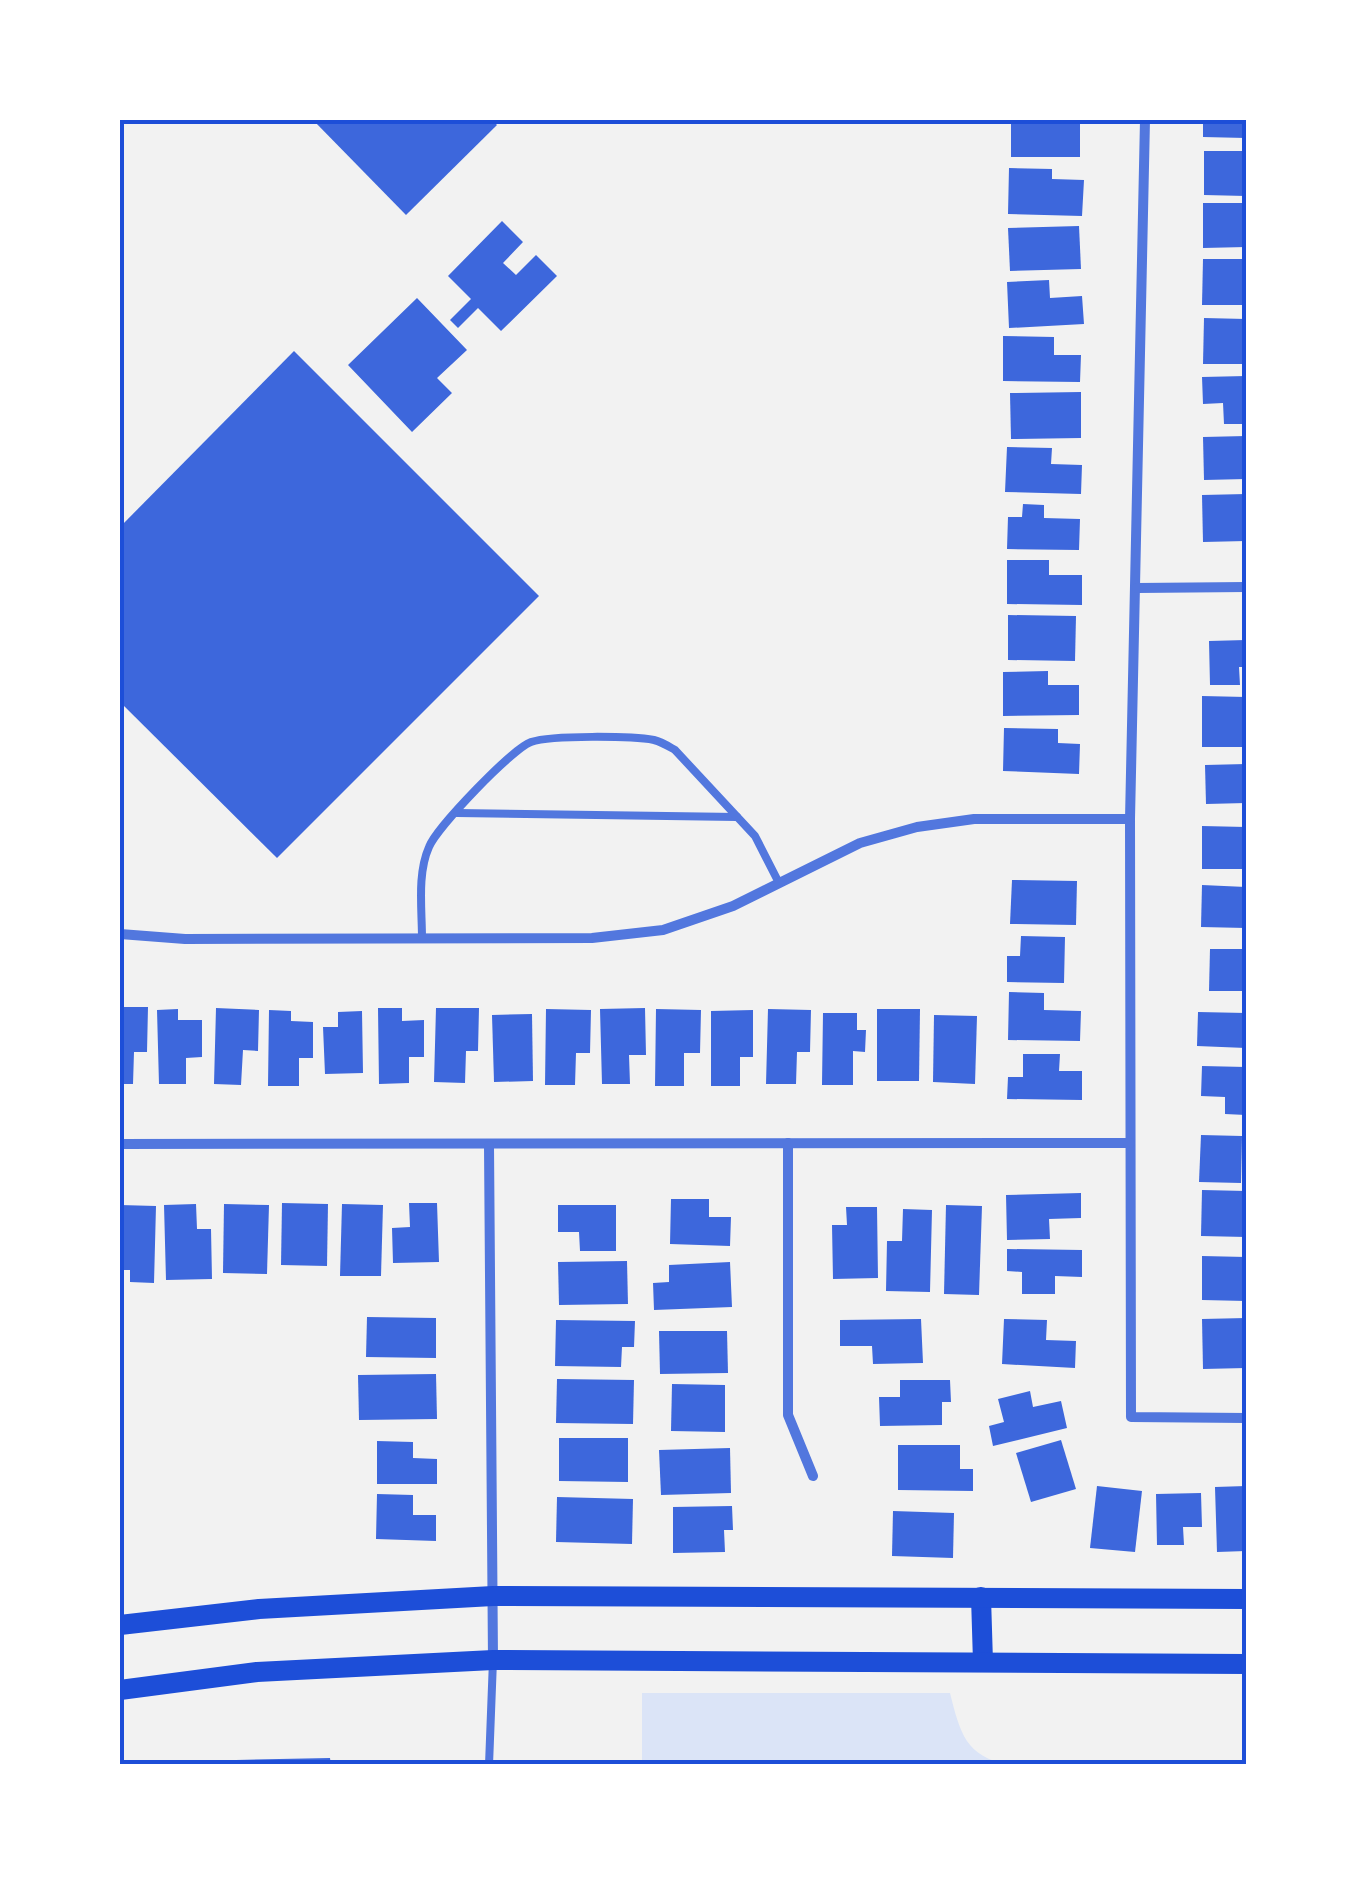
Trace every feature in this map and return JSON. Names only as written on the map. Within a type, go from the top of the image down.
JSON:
[{"type":"main road","points":[[120,1626],[259,1609],[493,1596],[1246,1599]]},
{"type":"main road","points":[[981,1597],[983,1662]]},
{"type":"main road","points":[[120,1690],[257,1672],[493,1660],[1246,1664]]},
{"type":"street","points":[[1145,120],[1130,819],[1131,1417],[1246,1418]]},
{"type":"street","points":[[1137,588],[1246,586]]},
{"type":"street","points":[[120,934],[186,939],[592,938],[663,930],[733,906],[860,843],[917,827],[974,819],[1130,819]]},
{"type":"street","points":[[788,1143],[788,1415],[813,1476]]},
{"type":"street","points":[[120,1144],[1130,1143]]},
{"type":"street","points":[[489,1146],[493,1660]]},
{"type":"lane","points":[[422,938],[423,867],[430,844],[527,744],[544,739],[642,739],[659,741],[675,750],[755,836],[779,883]]},
{"type":"lane","points":[[456,813],[737,817]]},
{"type":"lane","points":[[489,1765],[493,1660]]},
{"type":"shaded area","points":[[642,1693],[950,1693],[967,1741],[983,1756],[1010,1765],[642,1765]]},
{"type":"building","points":[[313,120],[492,120],[497,125],[406,215]]},
{"type":"building","points":[[1011,120],[1080,120],[1080,157],[1011,157]]},
{"type":"building","points":[[1203,120],[1246,120],[1246,138],[1203,137]]},
{"type":"building","points":[[1204,151],[1246,151],[1246,196],[1204,195]]},
{"type":"building","points":[[1009,168],[1052,169],[1052,179],[1084,180],[1082,216],[1008,214]]},
{"type":"building","points":[[1203,203],[1246,203],[1246,247],[1203,248]]},
{"type":"building","points":[[502,221],[523,242],[503,263],[516,275],[536,255],[557,276],[501,331],[478,308],[458,328],[450,320],[471,299],[448,276]]},
{"type":"building","points":[[1079,226],[1081,269],[1010,271],[1008,228]]},
{"type":"building","points":[[1203,259],[1246,259],[1246,305],[1202,305]]},
{"type":"building","points":[[1049,280],[1050,298],[1082,296],[1084,324],[1009,328],[1007,282]]},
{"type":"building","points":[[417,298],[467,350],[437,378],[452,393],[412,432],[348,365]]},
{"type":"building","points":[[1204,318],[1246,319],[1246,364],[1203,364]]},
{"type":"building","points":[[1003,336],[1054,337],[1054,355],[1081,355],[1080,382],[1003,381]]},
{"type":"building","points":[[294,351],[539,596],[277,858],[120,702],[120,527]]},
{"type":"building","points":[[1246,376],[1246,424],[1224,424],[1223,403],[1203,404],[1202,377]]},
{"type":"building","points":[[1081,392],[1081,438],[1011,439],[1010,393]]},
{"type":"building","points":[[1246,436],[1246,479],[1204,480],[1203,437]]},
{"type":"building","points":[[1007,447],[1052,448],[1051,464],[1082,465],[1081,494],[1005,492]]},
{"type":"building","points":[[1246,494],[1246,541],[1203,542],[1202,495]]},
{"type":"building","points":[[1023,504],[1044,505],[1044,518],[1080,519],[1079,550],[1007,549],[1008,517],[1022,517]]},
{"type":"building","points":[[1007,560],[1049,560],[1049,575],[1082,575],[1082,605],[1007,604]]},
{"type":"building","points":[[1008,615],[1076,616],[1075,661],[1008,660]]},
{"type":"building","points":[[1246,640],[1246,667],[1239,667],[1240,685],[1210,685],[1209,641]]},
{"type":"building","points":[[1048,671],[1048,685],[1079,685],[1079,715],[1003,716],[1003,672]]},
{"type":"building","points":[[1202,696],[1246,697],[1246,747],[1202,747]]},
{"type":"building","points":[[1004,728],[1058,729],[1058,743],[1080,744],[1079,774],[1003,771]]},
{"type":"building","points":[[1246,764],[1246,803],[1206,804],[1205,765]]},
{"type":"building","points":[[1202,826],[1246,827],[1246,869],[1202,869]]},
{"type":"building","points":[[1012,880],[1077,881],[1076,925],[1010,924]]},
{"type":"building","points":[[1202,885],[1246,887],[1246,928],[1201,927]]},
{"type":"building","points":[[1021,936],[1065,937],[1064,983],[1007,982],[1007,956],[1020,956]]},
{"type":"building","points":[[1210,949],[1246,949],[1246,991],[1209,991]]},
{"type":"building","points":[[1009,992],[1044,993],[1044,1010],[1081,1011],[1080,1041],[1008,1040]]},
{"type":"building","points":[[120,1007],[148,1007],[147,1052],[134,1052],[133,1084],[120,1084]]},
{"type":"building","points":[[216,1008],[259,1010],[258,1051],[243,1050],[241,1085],[214,1084]]},
{"type":"building","points":[[378,1008],[402,1008],[402,1021],[424,1020],[424,1057],[409,1057],[409,1083],[379,1084]]},
{"type":"building","points":[[436,1008],[479,1008],[478,1051],[466,1051],[465,1083],[434,1082]]},
{"type":"building","points":[[645,1008],[646,1055],[629,1055],[630,1084],[602,1084],[600,1009]]},
{"type":"building","points":[[178,1009],[178,1020],[202,1020],[202,1057],[186,1058],[186,1084],[159,1084],[157,1010]]},
{"type":"building","points":[[546,1009],[591,1010],[590,1053],[576,1053],[575,1085],[545,1085]]},
{"type":"building","points":[[656,1009],[701,1010],[700,1053],[684,1053],[684,1086],[655,1086]]},
{"type":"building","points":[[768,1009],[811,1010],[810,1052],[797,1052],[796,1084],[766,1084]]},
{"type":"building","points":[[877,1009],[920,1009],[919,1081],[877,1081]]},
{"type":"building","points":[[269,1010],[291,1011],[291,1021],[313,1022],[313,1058],[299,1058],[299,1086],[268,1086]]},
{"type":"building","points":[[753,1010],[753,1057],[740,1057],[740,1086],[711,1086],[711,1011]]},
{"type":"building","points":[[362,1011],[363,1073],[325,1074],[323,1027],[338,1027],[338,1012]]},
{"type":"building","points":[[1198,1012],[1246,1013],[1246,1048],[1197,1046]]},
{"type":"building","points":[[823,1013],[857,1013],[857,1030],[866,1030],[865,1052],[853,1051],[853,1085],[822,1085]]},
{"type":"building","points":[[532,1014],[533,1081],[494,1082],[492,1015]]},
{"type":"building","points":[[934,1015],[977,1016],[975,1084],[933,1082]]},
{"type":"building","points":[[1023,1054],[1060,1054],[1059,1071],[1082,1071],[1082,1100],[1007,1099],[1008,1077],[1023,1077]]},
{"type":"building","points":[[1202,1066],[1246,1067],[1246,1115],[1225,1114],[1225,1097],[1201,1096]]},
{"type":"building","points":[[1201,1135],[1242,1136],[1241,1183],[1199,1182]]},
{"type":"building","points":[[1202,1190],[1246,1191],[1246,1237],[1201,1236]]},
{"type":"building","points":[[1081,1193],[1081,1218],[1049,1219],[1050,1239],[1007,1240],[1006,1195]]},
{"type":"building","points":[[671,1199],[709,1199],[709,1217],[731,1217],[730,1246],[670,1244]]},
{"type":"building","points":[[282,1203],[328,1204],[327,1266],[281,1265]]},
{"type":"building","points":[[409,1203],[437,1203],[439,1262],[393,1263],[392,1228],[410,1227]]},
{"type":"building","points":[[196,1204],[197,1229],[211,1229],[212,1279],[166,1280],[164,1205]]},
{"type":"building","points":[[224,1204],[269,1205],[267,1274],[223,1273]]},
{"type":"building","points":[[342,1204],[383,1205],[381,1276],[340,1276]]},
{"type":"building","points":[[120,1205],[156,1206],[154,1283],[130,1282],[130,1270],[120,1270]]},
{"type":"building","points":[[558,1205],[616,1205],[616,1251],[580,1251],[579,1232],[558,1232]]},
{"type":"building","points":[[946,1205],[982,1206],[979,1295],[944,1294]]},
{"type":"building","points":[[846,1207],[877,1207],[878,1278],[833,1279],[832,1225],[847,1225]]},
{"type":"building","points":[[903,1209],[932,1210],[930,1292],[886,1291],[887,1241],[902,1241]]},
{"type":"building","points":[[1007,1249],[1082,1250],[1082,1277],[1055,1276],[1055,1294],[1022,1294],[1022,1272],[1007,1271]]},
{"type":"building","points":[[1202,1256],[1246,1257],[1246,1301],[1202,1300]]},
{"type":"building","points":[[627,1261],[628,1304],[559,1305],[558,1262]]},
{"type":"building","points":[[730,1262],[732,1307],[654,1310],[653,1283],[669,1282],[669,1265]]},
{"type":"building","points":[[367,1317],[436,1318],[436,1358],[366,1357]]},
{"type":"building","points":[[1246,1318],[1246,1368],[1203,1369],[1202,1319]]},
{"type":"building","points":[[921,1319],[923,1363],[873,1364],[872,1346],[840,1346],[840,1320]]},
{"type":"building","points":[[1004,1319],[1047,1320],[1046,1340],[1076,1341],[1075,1368],[1002,1364]]},
{"type":"building","points":[[556,1320],[635,1321],[634,1347],[622,1347],[621,1367],[555,1366]]},
{"type":"building","points":[[659,1331],[727,1331],[728,1373],[660,1374]]},
{"type":"building","points":[[436,1374],[437,1419],[359,1420],[358,1375]]},
{"type":"building","points":[[557,1379],[634,1380],[633,1424],[556,1423]]},
{"type":"building","points":[[900,1380],[950,1380],[951,1402],[942,1402],[942,1425],[880,1426],[879,1397],[900,1397]]},
{"type":"building","points":[[672,1384],[725,1385],[725,1432],[671,1431]]},
{"type":"building","points":[[1030,1391],[1033,1407],[1061,1401],[1067,1428],[993,1446],[989,1426],[1004,1422],[998,1399]]},
{"type":"building","points":[[559,1438],[628,1438],[628,1482],[559,1481]]},
{"type":"building","points":[[1061,1440],[1076,1489],[1031,1502],[1016,1453]]},
{"type":"building","points":[[377,1441],[413,1442],[413,1458],[437,1459],[437,1484],[377,1484]]},
{"type":"building","points":[[898,1445],[960,1445],[960,1469],[973,1469],[973,1491],[898,1490]]},
{"type":"building","points":[[730,1448],[731,1493],[661,1495],[659,1450]]},
{"type":"building","points":[[1097,1486],[1142,1491],[1135,1552],[1090,1548]]},
{"type":"building","points":[[1246,1486],[1246,1551],[1217,1552],[1215,1487]]},
{"type":"building","points":[[1201,1493],[1202,1527],[1183,1527],[1184,1545],[1157,1545],[1156,1494]]},
{"type":"building","points":[[377,1494],[413,1495],[413,1515],[436,1515],[436,1541],[376,1539]]},
{"type":"building","points":[[557,1497],[633,1499],[632,1544],[556,1542]]},
{"type":"building","points":[[732,1506],[733,1530],[724,1530],[725,1552],[673,1553],[673,1507]]},
{"type":"building","points":[[893,1511],[954,1513],[953,1558],[892,1556]]},
{"type":"building","points":[[330,1758],[331,1765],[237,1765],[236,1760]]}]
